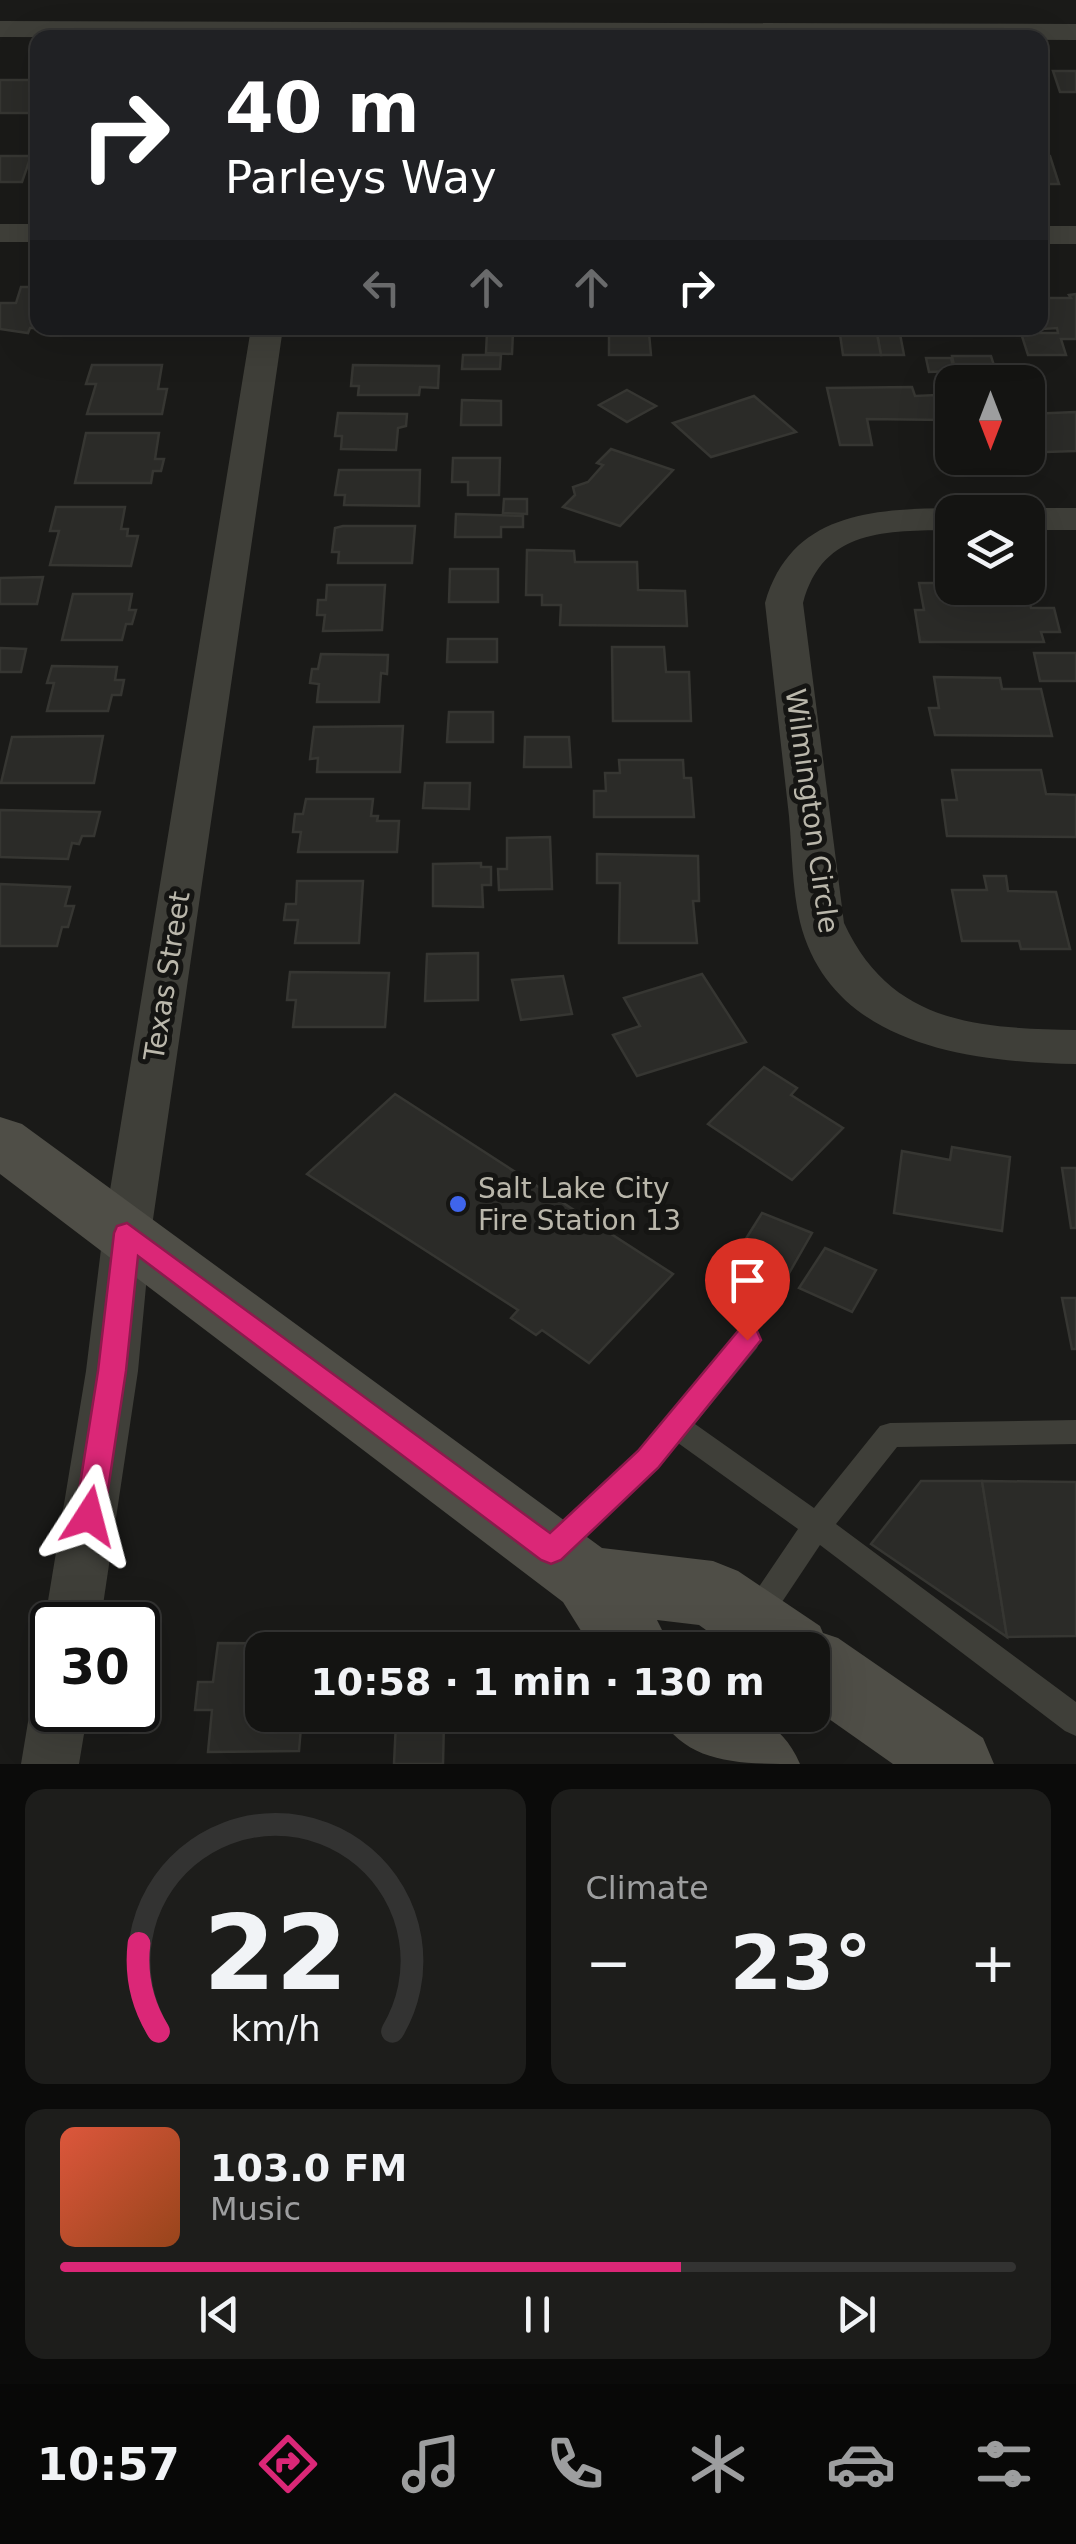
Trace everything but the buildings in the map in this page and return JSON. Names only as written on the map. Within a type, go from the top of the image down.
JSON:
[{"type":"main road","points":[[0,1141],[570,1565],[621,1632]]},
{"type":"main road","points":[[570,1565],[713,1594],[767,1632]]},
{"type":"main road","points":[[830,1676],[956,1764]]},
{"type":"main road","points":[[719,1732],[762,1764]]},
{"type":"street","points":[[0,30],[30,30]]},
{"type":"street","points":[[1048,32],[1076,32]]},
{"type":"street","points":[[0,233],[30,233]]},
{"type":"street","points":[[1048,235],[1076,236]]},
{"type":"street","name":"Texas Street","points":[[76,1602],[112,1371],[127,1233],[267,335]]},
{"type":"street","points":[[1045,519],[1076,520]]},
{"type":"street","name":"Wilmington Circle","points":[[935,520],[887,521],[839,534],[804,556],[786,586],[784,603],[822,923],[842,967],[860,988],[913,1023],[980,1044],[1076,1047]]},
{"type":"street","points":[[50,1764],[55,1732]]},
{"type":"lane","points":[[570,1565],[648,1460],[747,1340]]},
{"type":"lane","points":[[676,1426],[817,1526],[1076,1721]]},
{"type":"lane","points":[[775,1632],[817,1526],[890,1435],[1076,1432]]},
{"type":"place","name":"Salt Lake City Fire Station 13","points":[[458,1204]]},
{"type":"route","points":[[89,1516],[112,1371],[127,1233],[551,1550],[648,1460],[747,1340]]}]
